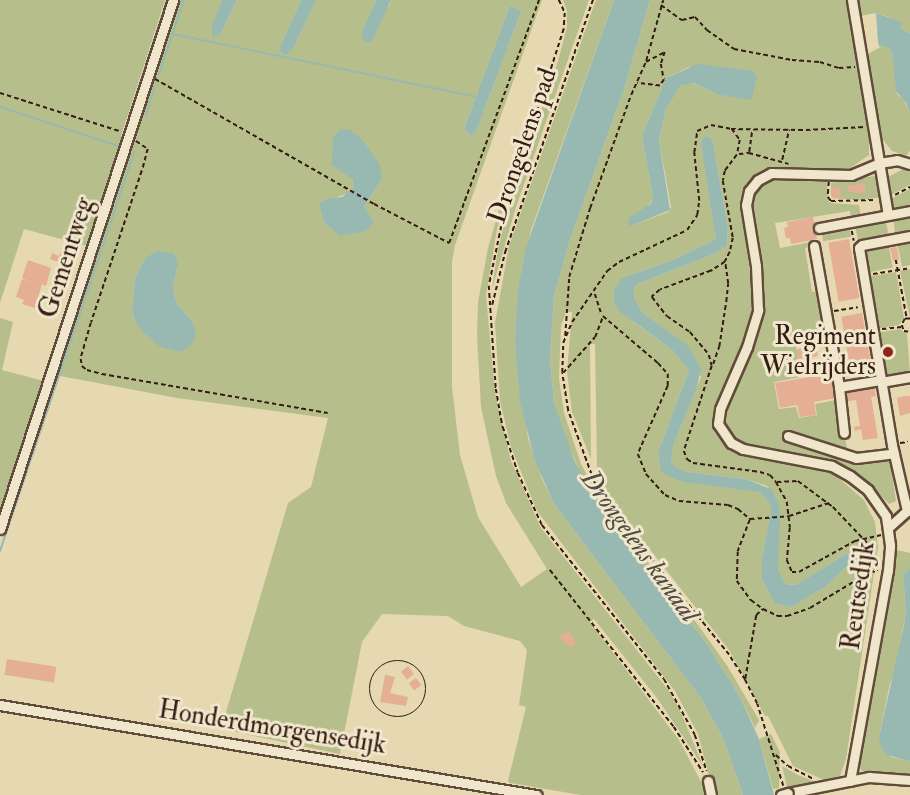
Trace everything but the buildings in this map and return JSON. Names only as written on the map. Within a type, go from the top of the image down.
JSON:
[{"type":"street","name":"Gementweg","points":[[0,529],[173,0]]},
{"type":"street","points":[[852,0],[888,214]]},
{"type":"street","points":[[879,163],[897,160],[910,164]]},
{"type":"street","name":"Reutsedijk","points":[[850,781],[888,570],[889,527],[879,503],[849,476],[832,466],[743,449],[731,442],[718,424],[720,409],[747,347],[758,310],[757,275],[746,205],[749,191],[758,180],[771,173],[851,175],[879,163]]},
{"type":"street","points":[[819,228],[910,211]]},
{"type":"street","points":[[889,527],[909,511],[894,453],[872,331],[860,246],[910,237]]},
{"type":"street","points":[[814,246],[839,387],[844,433]]},
{"type":"street","points":[[839,387],[910,377]]},
{"type":"street","points":[[788,436],[856,458],[894,453]]},
{"type":"street","name":"Honderdmorgensedijk","points":[[0,705],[536,795]]},
{"type":"street","points":[[784,794],[879,777],[910,780]]},
{"type":"street","points":[[708,781],[711,795]]},
{"type":"path","points":[[148,76],[374,204],[449,243],[538,0]]},
{"type":"path","points":[[559,0],[565,13],[564,29],[503,219],[489,286],[496,389],[503,427],[529,501],[542,525],[676,699],[695,735],[708,781]]},
{"type":"path","name":"Drongelens pad","points":[[492,306],[508,241],[592,0]]},
{"type":"path","points":[[663,0],[646,62],[581,236],[567,292],[562,373],[568,411],[590,471],[603,497],[729,655],[745,680],[757,704],[775,755],[784,794]]},
{"type":"path","points":[[662,5],[682,20],[694,17],[707,30],[734,49],[792,60],[820,62],[840,68],[862,67]]},
{"type":"path","points":[[637,83],[660,86],[664,81],[661,64],[665,52],[646,62]]},
{"type":"path","points":[[0,93],[129,136],[148,149],[91,323],[81,359],[82,366],[87,370],[102,374],[328,413]]},
{"type":"path","points":[[565,337],[574,317],[594,292],[599,279],[607,271],[619,262],[687,230],[697,216],[699,201],[694,153],[697,131],[711,125],[731,129],[861,129],[872,125]]},
{"type":"path","points":[[749,153],[752,128]]},
{"type":"path","points":[[782,161],[790,129]]},
{"type":"path","points":[[737,155],[749,153],[782,161],[805,174]]},
{"type":"path","points":[[829,183],[828,197],[831,201],[860,202],[886,199],[910,187]]},
{"type":"path","points":[[851,221],[855,244],[860,246]]},
{"type":"path","points":[[896,260],[908,319],[902,327]]},
{"type":"path","points":[[712,366],[719,347],[726,302],[728,284],[725,262]]},
{"type":"path","points":[[863,276],[910,268]]},
{"type":"path","points":[[594,292],[603,316],[668,374],[668,386],[638,454],[646,474],[665,495],[679,501],[728,505],[738,508],[750,519],[789,516],[829,503]]},
{"type":"path","points":[[826,313],[868,306]]},
{"type":"path","points":[[562,373],[595,337],[603,316]]},
{"type":"path","points":[[872,331],[902,327],[910,332],[910,337]]},
{"type":"path","points":[[750,519],[738,552],[737,581],[751,600],[778,616],[802,611],[870,572],[874,550],[829,503],[798,481],[776,482]]},
{"type":"path","points":[[863,539],[881,535],[889,527]]},
{"type":"path","points":[[550,570],[674,727],[708,781]]},
{"type":"path","points":[[745,680],[756,615],[763,609]]},
{"type":"path","points":[[392,661],[400,661],[412,664],[422,672],[427,694],[413,714],[393,717],[386,715],[374,705],[370,696],[370,682],[381,666],[392,661]]},
{"type":"path","points":[[775,755],[788,766],[825,786]]},
{"type":"green space","points":[[0,0],[165,0],[121,136],[124,137],[87,246],[24,229],[0,303]]},
{"type":"green space","points":[[177,0],[222,0],[211,27],[221,33],[237,0],[301,0],[282,42],[293,49],[316,0],[376,0],[362,31],[389,6],[391,0],[542,0],[455,245],[452,262],[452,387],[460,455],[478,517],[521,587],[547,569],[506,503],[496,476],[481,407],[477,335],[478,302],[488,248],[504,193],[517,164],[497,229],[486,295],[495,393],[511,461],[541,528],[669,691],[679,708],[704,768],[657,698],[594,619],[590,622],[679,740],[708,795],[581,795],[510,783],[508,781],[526,707],[519,705],[527,650],[520,641],[464,626],[448,616],[382,614],[362,642],[340,754],[221,729],[288,503],[311,487],[328,418],[177,398],[55,375]],"holes":[[[510,5],[521,12],[476,132],[470,135],[464,129]],[[352,179],[382,179],[364,207],[367,214],[319,203],[349,193],[354,188]],[[145,259],[178,265],[173,286],[175,297],[178,305],[192,321],[135,321],[132,309],[135,277]]]},
{"type":"green space","points":[[563,0],[589,0],[516,207],[492,289],[498,249],[512,196],[558,61],[567,27],[567,10]]},
{"type":"green space","points":[[596,0],[614,0],[531,230],[522,268],[515,340],[528,438],[542,479],[554,504],[701,698],[723,738],[743,795],[714,795],[698,734],[675,691],[537,511],[511,447],[500,401],[495,323],[509,246]]},
{"type":"green space","points":[[650,0],[850,0],[869,126],[869,155],[849,169],[767,171],[743,188],[740,202],[753,293],[751,318],[748,331],[718,398],[713,426],[723,443],[738,453],[815,467],[835,475],[864,500],[875,522],[878,547],[846,759],[840,776],[824,780],[793,766],[768,716],[765,716],[729,650],[600,486],[597,468],[595,344],[590,344],[591,459],[572,412],[567,372],[572,312],[566,312],[561,326],[559,378],[564,413],[581,464],[611,518],[683,604],[728,667],[759,720],[755,728],[740,697],[705,641],[607,520],[590,494],[562,432],[554,403],[550,358],[554,296],[569,243],[624,89]],"holes":[[[689,67],[717,94],[692,83],[680,86],[674,93],[666,109],[659,140],[671,207],[668,212],[631,226],[653,199],[642,136],[666,78]],[[710,137],[713,142],[728,228],[727,246],[714,254],[640,283],[634,287],[634,298],[643,313],[671,334],[701,377],[673,446],[671,461],[674,466],[686,472],[746,479],[767,486],[778,502],[778,569],[785,584],[796,585],[857,547],[861,546],[866,555],[845,568],[825,587],[791,607],[775,604],[762,580],[762,557],[771,505],[760,492],[660,469],[658,452],[689,370],[672,350],[632,321],[622,278],[673,260],[716,239]]]},
{"type":"green space","points":[[857,0],[910,0],[910,33],[901,29],[889,17],[876,13],[860,16]]},
{"type":"green space","points":[[882,46],[889,47],[892,52],[897,94],[903,99],[910,113],[910,151],[906,156],[892,151],[880,136],[868,54]]},
{"type":"green space","points":[[907,167],[910,168],[910,185],[889,196],[888,177]]},
{"type":"green space","points":[[874,176],[879,179],[883,197],[859,200],[831,196],[831,183]]},
{"type":"green space","points":[[777,178],[827,181],[828,200],[831,203],[859,205],[861,217],[851,219],[850,211],[775,223],[780,248],[811,242],[812,246],[805,248],[812,292],[819,291],[824,319],[817,321],[821,343],[796,347],[801,377],[774,382],[779,409],[796,407],[799,418],[817,415],[815,404],[837,400],[848,452],[889,455],[896,501],[889,504],[872,486],[848,467],[832,460],[739,443],[726,428],[723,416],[756,338],[763,309],[752,214],[753,196],[762,184]]},
{"type":"green space","points":[[910,189],[910,207],[893,209],[889,200]]},
{"type":"green space","points":[[910,214],[910,230],[895,233],[893,217]]},
{"type":"green space","points":[[885,218],[889,237],[859,243],[855,224]]},
{"type":"green space","points":[[849,225],[851,237],[823,241],[821,229]]},
{"type":"green space","points":[[910,239],[910,265],[902,267],[897,241]]},
{"type":"green space","points":[[888,243],[893,268],[866,273],[861,248]]},
{"type":"green space","points":[[910,269],[910,317],[900,271]]},
{"type":"green space","points":[[896,272],[904,318],[899,325],[875,329],[866,277]]},
{"type":"green space","points":[[0,318],[13,322],[2,370],[44,381],[0,514]]},
{"type":"green space","points":[[900,329],[907,334],[910,373],[885,379],[876,333]]},
{"type":"green space","points":[[897,550],[910,553],[910,568],[903,575],[906,612],[879,737],[891,757],[910,761],[910,774],[862,771],[859,766]]},
{"type":"green space","points":[[771,734],[780,752],[779,788],[773,789],[759,739]]},
{"type":"green space","points":[[782,766],[798,775],[815,782],[787,787]]},
{"type":"water","points":[[222,0],[237,0],[221,33],[213,38],[211,27]]},
{"type":"water","points":[[301,0],[316,0],[293,49],[285,55],[280,51],[282,42]]},
{"type":"water","points":[[376,0],[391,0],[372,41],[366,43],[362,38],[362,31]]},
{"type":"water","points":[[614,0],[650,0],[624,89],[569,243],[554,296],[550,358],[554,403],[574,460],[607,520],[705,641],[740,697],[759,739],[774,795],[743,795],[723,738],[701,698],[554,504],[535,461],[520,402],[515,340],[518,290],[526,247]]},
{"type":"water","points":[[510,5],[521,12],[476,132],[471,136],[464,129]]},
{"type":"water","points":[[876,13],[902,22],[901,29],[910,33],[910,113],[906,103],[896,91],[892,52],[888,47],[879,46]]},
{"type":"water","points":[[698,64],[753,71],[757,76],[752,98],[749,100],[717,94],[693,83],[680,86],[666,109],[659,140],[670,210],[631,226],[628,224],[629,218],[650,204],[653,199],[642,136],[666,78]]},
{"type":"water","points":[[341,129],[350,130],[362,139],[380,165],[382,179],[364,207],[374,222],[366,231],[340,236],[324,222],[319,203],[329,198],[342,197],[354,188],[352,179],[332,165],[333,138]]},
{"type":"water","points":[[704,137],[710,137],[713,142],[728,228],[727,246],[714,254],[640,283],[634,287],[634,298],[643,313],[688,346],[701,368],[697,387],[673,446],[671,461],[674,466],[686,472],[746,479],[771,489],[780,512],[778,569],[785,584],[796,585],[857,547],[865,546],[868,550],[867,555],[845,568],[825,587],[791,607],[775,604],[762,580],[762,557],[771,505],[760,492],[684,482],[666,475],[660,469],[658,452],[689,370],[672,350],[619,311],[614,301],[614,290],[622,278],[673,260],[716,239],[701,143]]},
{"type":"water","points":[[156,251],[174,253],[178,265],[173,286],[175,297],[178,305],[192,321],[196,333],[192,344],[181,352],[160,347],[142,331],[135,321],[132,309],[135,277],[145,259]]},
{"type":"water","points":[[910,568],[910,761],[886,755],[879,737],[906,612],[903,575]]},
{"type":"waterway","points":[[128,121],[167,0]]},
{"type":"waterway","points":[[159,74],[184,0]]},
{"type":"waterway","points":[[173,34],[476,97]]},
{"type":"waterway","points":[[146,115],[155,86]]},
{"type":"waterway","points":[[0,107],[118,146]]},
{"type":"waterway","points":[[0,551],[134,152]]},
{"type":"place","name":"Regiment Wielrijders","points":[[888,352]]},
{"type":"water label","name":"Drongelens kanaal","points":[[640,546]]}]
